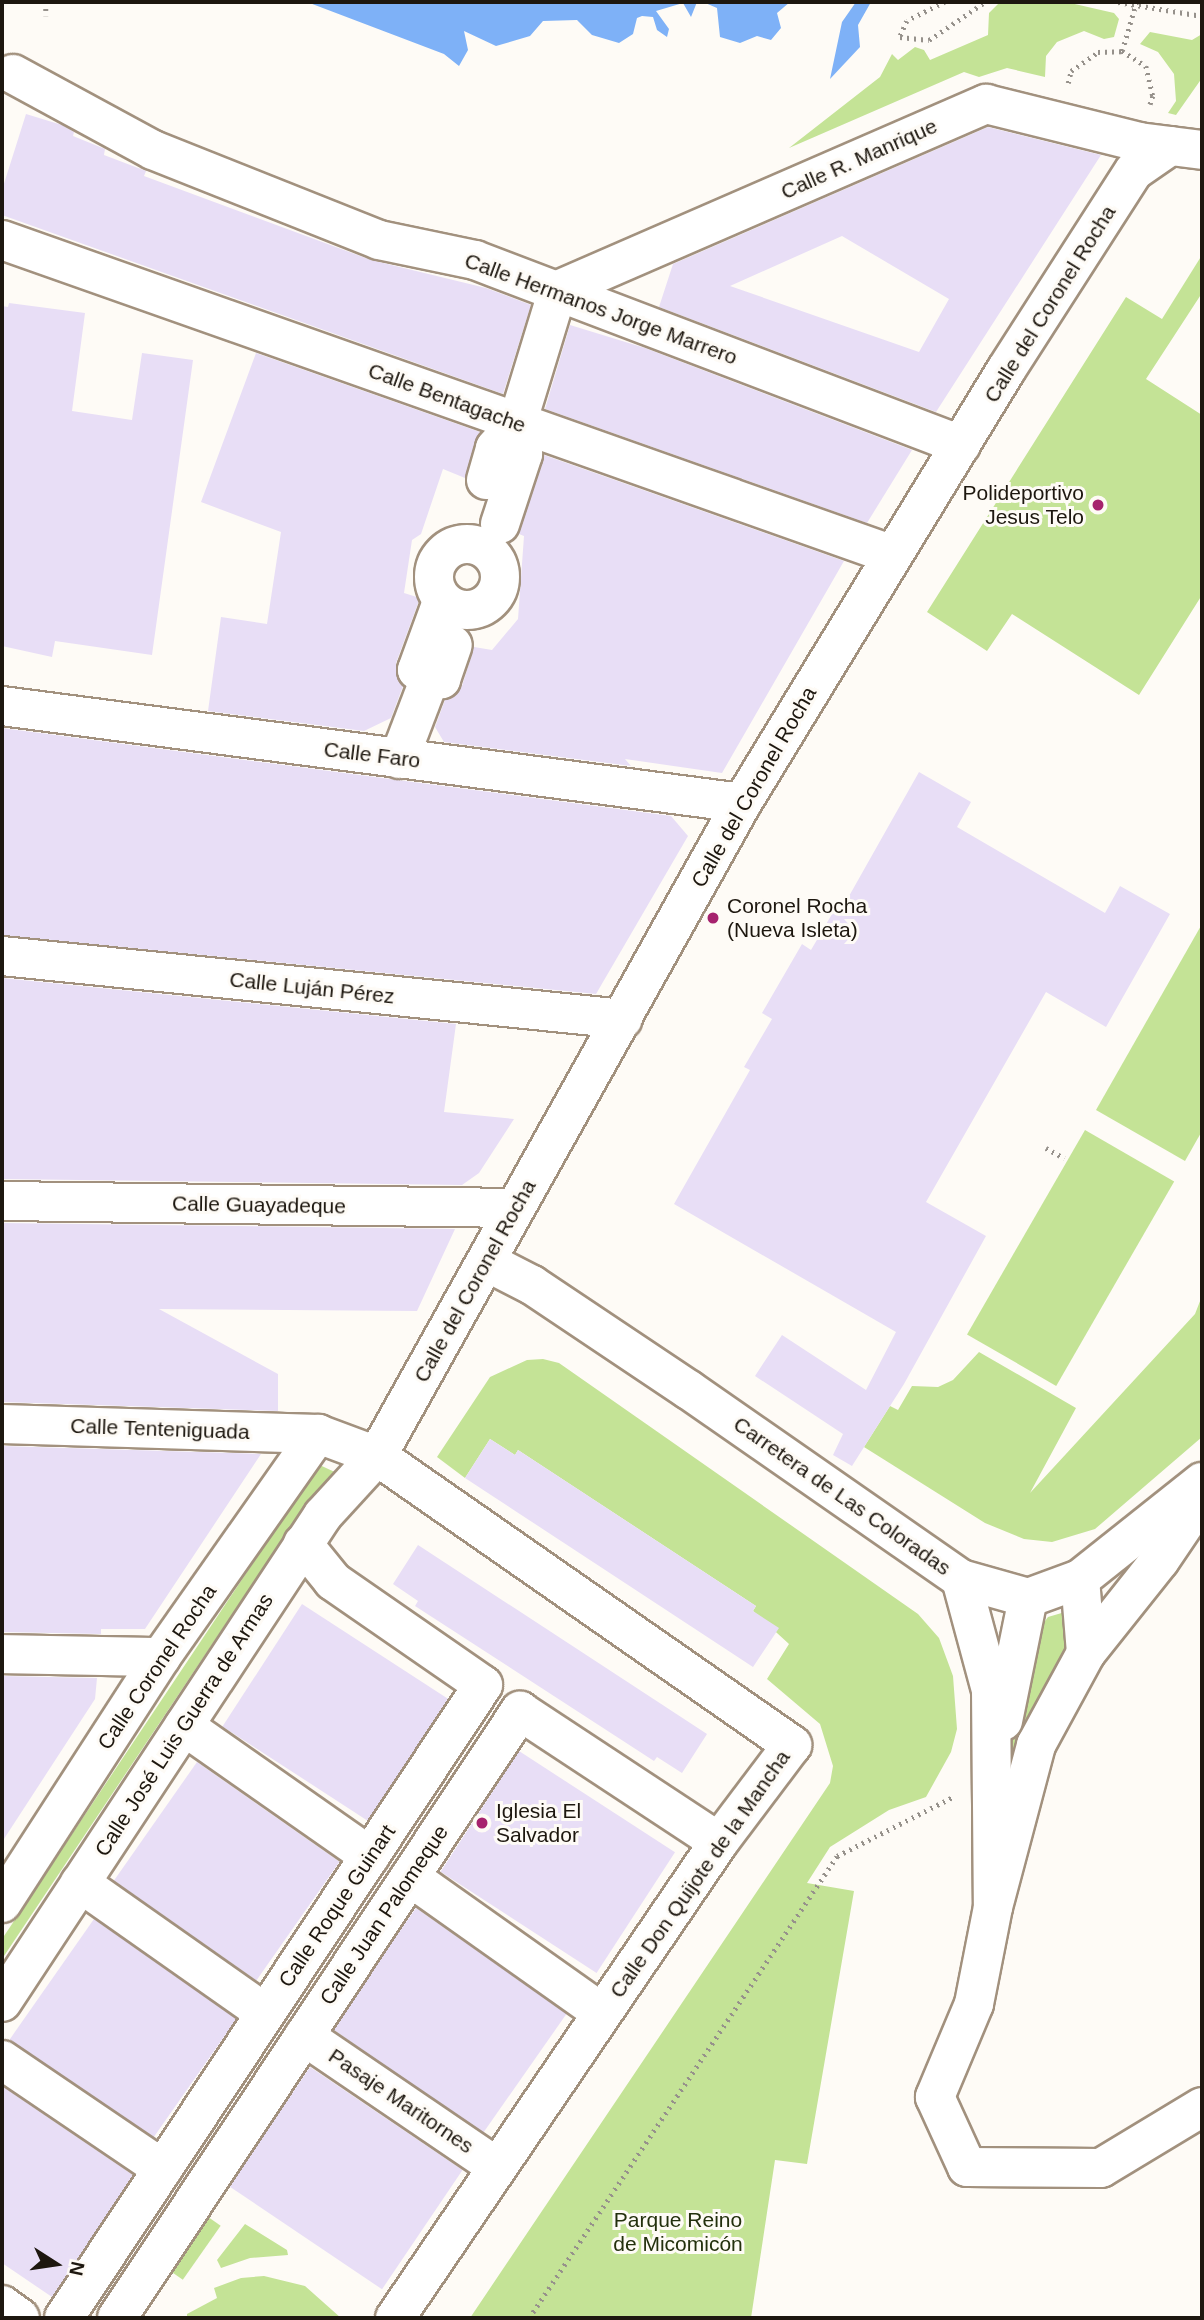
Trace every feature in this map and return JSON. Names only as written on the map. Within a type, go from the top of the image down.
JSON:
[{"type":"street","name":"Calle Hermanos Jorge Marrero","points":[[13,74],[153,150],[379,240],[475,260],[961,445]]},
{"type":"street","name":"Calle R. Manrique","points":[[558,290],[986,104],[1170,146]]},
{"type":"street","name":"Calle del Coronel Rocha","points":[[377,1456],[742,803],[961,445],[1134,171],[1170,146]]},
{"type":"street","name":"Calle Bentagache","points":[[2,240],[514,437],[893,555]]},
{"type":"street","points":[[486,480],[495,448],[514,437],[558,290]]},
{"type":"street","points":[[399,759],[444,639],[436,588],[436,566],[449,550],[489,530],[523,454],[514,437]]},
{"type":"street","name":"Calle Faro","points":[[2,706],[742,803]]},
{"type":"street","name":"Calle Luján Pérez","points":[[2,956],[622,1019]]},
{"type":"street","name":"Calle Guayadeque","points":[[2,1201],[516,1208]]},
{"type":"street","name":"Carretera de Las Coloradas","points":[[487,1262],[532,1285],[961,1579],[1028,1598]]},
{"type":"street","name":"Calle Tenteniguada","points":[[2,1424],[318,1434],[377,1456]]},
{"type":"street","name":"Calle Coronel Rocha","points":[[2,1901],[161,1657],[318,1434]]},
{"type":"street","name":"Calle José Luis Guerra de Armas","points":[[2,2002],[323,1515],[377,1456]]},
{"type":"street","name":"Calle Don Quijote de la Mancha","points":[[377,1456],[792,1745],[719,1842],[395,2318]]},
{"type":"street","points":[[991,1777],[1028,1598],[1080,1579],[1202,1482]]},
{"type":"street","points":[[1202,1498],[1160,1560],[1086,1653],[1037,1745],[993,1907],[974,2004],[935,2097],[967,2167],[1101,2168],[1202,2107]]},
{"type":"street","name":"Calle Roque Guinart","points":[[64,2318],[483,1685],[332,1581],[303,1545]]},
{"type":"street","points":[[961,1579],[991,1689],[993,1907]]},
{"type":"street","points":[[1080,1579],[1086,1653]]},
{"type":"street","points":[[2,1654],[161,1657]]},
{"type":"street","name":"Calle Juan Palomeque","points":[[117,2318],[520,1711],[719,1842]]},
{"type":"street","points":[[184,1726],[370,1856]]},
{"type":"street","points":[[410,1877],[602,2013]]},
{"type":"street","points":[[80,1883],[265,2013]]},
{"type":"street","name":"Pasaje Maritornes","points":[[304,2036],[497,2167]]},
{"type":"street","points":[[2,2060],[163,2169]]},
{"type":"street","points":[[2,2305],[20,2318]]},
{"type":"path","points":[[46,2],[46,16]]},
{"type":"path","points":[[945,2],[907,21],[900,37],[929,40],[985,2]]},
{"type":"path","points":[[1118,2],[1200,15],[1202,9]]},
{"type":"path","points":[[1122,51],[1136,4]]},
{"type":"path","points":[[1057,121],[1071,71],[1098,52],[1122,51],[1146,66],[1170,146]]},
{"type":"path","points":[[1046,1148],[1063,1158]]},
{"type":"path","points":[[529,2318],[838,1856],[991,1777]]},
{"type":"green space","points":[[1000,2],[1066,2],[1114,13],[1119,19],[1114,37],[1104,39],[1084,31],[1057,42],[1046,56],[1045,77],[1007,68],[979,77],[964,72],[789,148],[880,77],[892,54],[898,60],[915,47],[924,50],[930,60],[988,35],[989,13]]},
{"type":"green space","points":[[1150,32],[1192,40],[1202,34],[1202,78],[1176,115],[1168,113],[1176,101],[1174,74],[1158,52],[1140,44]]},
{"type":"green space","name":"Polideportivo Jesus Telo","points":[[1202,255],[1202,293],[1146,379],[1202,415],[1202,595],[1139,695],[1012,614],[987,651],[927,612],[1126,297],[1162,319]]},
{"type":"green space","points":[[1202,924],[1202,1131],[1185,1161],[1096,1110]]},
{"type":"green space","points":[[1085,1130],[1174,1182],[1056,1386],[967,1334]]},
{"type":"green space","points":[[1202,1296],[1202,1437],[1095,1529],[1052,1542],[1024,1539],[985,1523],[864,1447],[890,1406],[898,1410],[912,1386],[938,1387],[953,1380],[979,1352],[1076,1408],[1030,1493],[1195,1314]]},
{"type":"green space","name":"Parque Reino de Micomicón","points":[[543,1359],[559,1363],[918,1614],[939,1638],[953,1676],[957,1729],[951,1752],[926,1797],[889,1810],[830,1847],[807,1883],[854,1891],[807,2164],[775,2160],[751,2318],[470,2318],[830,1783],[833,1766],[820,1724],[767,1679],[789,1644],[753,1611],[756,1606],[518,1450],[515,1455],[490,1439],[465,1478],[437,1457],[490,1377],[527,1360]]},
{"type":"green space","points":[[311,1461],[339,1474],[305,1521],[297,1517],[2,1959],[2,1939],[305,1485]]},
{"type":"green space","points":[[1065,1612],[1069,1644],[1011,1753],[1010,1718],[1042,1625],[1048,1617]]},
{"type":"green space","points":[[201,2212],[221,2226],[183,2280],[163,2266]]},
{"type":"green space","points":[[245,2224],[287,2250],[288,2255],[250,2258],[221,2268],[217,2260]]},
{"type":"green space","points":[[264,2276],[305,2286],[341,2318],[187,2318],[187,2314],[217,2298],[214,2288],[241,2278]]},
{"type":"water","points":[[307,2],[697,2],[691,17],[683,3],[656,11],[669,29],[667,37],[657,30],[653,17],[642,16],[637,18],[633,34],[619,43],[592,35],[577,20],[543,21],[530,36],[496,46],[464,31],[468,50],[459,66],[444,54]]},
{"type":"water","points":[[703,2],[790,2],[777,13],[781,28],[771,40],[757,36],[740,43],[720,37],[717,8]]},
{"type":"water","points":[[856,2],[871,2],[858,25],[860,47],[830,79],[842,22]]},
{"type":"building","points":[[26,114],[62,125],[74,132],[73,136],[105,149],[104,155],[146,171],[144,176],[371,260],[486,288],[531,305],[503,394],[2,215],[2,190]]},
{"type":"building","points":[[988,127],[1101,155],[936,412],[659,307],[673,264]],"holes":[[[842,236],[949,299],[919,352],[730,286]]]},
{"type":"building","points":[[9,303],[85,313],[72,411],[132,420],[142,353],[193,360],[152,655],[55,641],[52,657],[2,646],[2,306],[8,307]]},
{"type":"building","points":[[570,325],[645,348],[912,450],[867,523],[545,409]]},
{"type":"building","points":[[256,353],[480,432],[465,478],[443,469],[421,534],[412,540],[404,593],[420,598],[396,663],[396,674],[403,686],[391,718],[364,731],[208,711],[221,617],[267,624],[281,532],[201,502]]},
{"type":"building","points":[[544,455],[844,561],[722,773],[625,759],[631,766],[444,742],[435,727],[445,700],[462,686],[474,647],[492,650],[518,619],[524,536],[519,534]]},
{"type":"building","points":[[2,728],[671,816],[688,836],[596,994],[2,935]]},
{"type":"building","points":[[919,772],[971,802],[957,827],[1105,913],[1120,886],[1170,914],[1106,1027],[1046,992],[926,1202],[986,1236],[904,1384],[852,1466],[833,1455],[843,1434],[755,1376],[782,1335],[866,1390],[896,1332],[674,1204],[750,1070],[744,1067],[772,1019],[762,1013],[802,944],[811,950],[839,902],[844,905]]},
{"type":"building","points":[[2,978],[456,1024],[444,1112],[514,1119],[479,1173],[462,1185],[2,1179]]},
{"type":"building","points":[[2,1223],[455,1229],[417,1311],[159,1309],[278,1374],[278,1411],[2,1402]]},
{"type":"building","points":[[490,1439],[515,1455],[518,1450],[756,1606],[753,1611],[779,1628],[753,1667],[465,1478]]},
{"type":"building","points":[[2,1446],[261,1454],[145,1629],[101,1629],[101,1634],[2,1632]]},
{"type":"building","points":[[418,1545],[707,1734],[682,1773],[657,1757],[654,1761],[415,1606],[418,1601],[393,1584]]},
{"type":"building","points":[[302,1604],[448,1699],[368,1821],[222,1726]]},
{"type":"building","points":[[2,1676],[97,1678],[95,1699],[2,1842]]},
{"type":"building","points":[[519,1751],[675,1852],[597,1973],[441,1872]]},
{"type":"building","points":[[197,1762],[340,1862],[256,1981],[114,1881]]},
{"type":"building","points":[[416,1908],[567,2014],[482,2134],[332,2028]]},
{"type":"building","points":[[94,1919],[237,2019],[152,2139],[10,2039]]},
{"type":"building","points":[[310,2067],[463,2170],[382,2289],[229,2186]]},
{"type":"building","points":[[2,2086],[133,2175],[52,2297],[2,2263]]},
{"type":"place","name":"Polideportivo Jesus Telo","points":[[1098,505]]},
{"type":"place","name":"Coronel Rocha (Nueva Isleta)","points":[[713,918]]},
{"type":"place","name":"Iglesia El Salvador","points":[[482,1823]]}]
